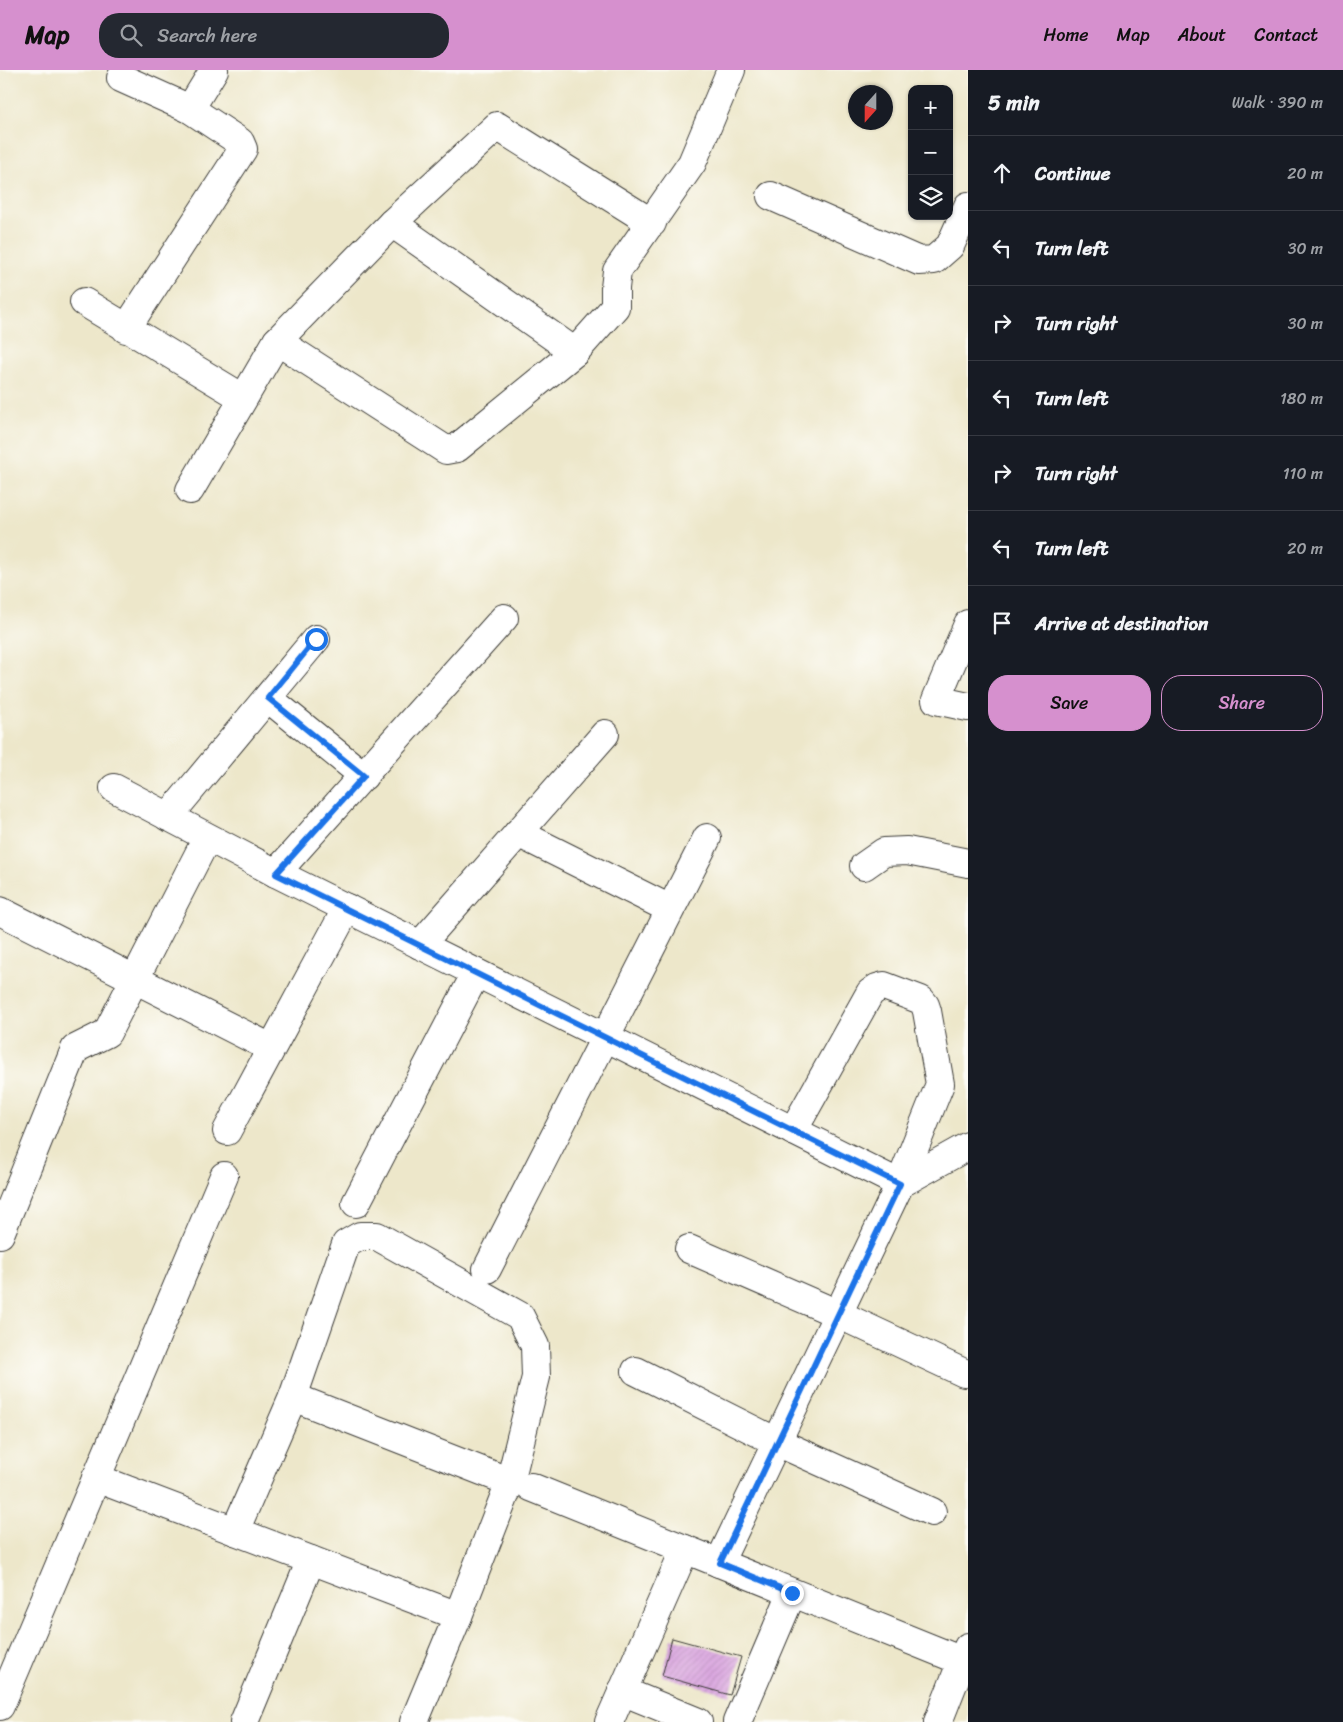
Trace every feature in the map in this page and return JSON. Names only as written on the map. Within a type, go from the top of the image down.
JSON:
[{"type":"street","points":[[190,108],[214,70]]},
{"type":"street","points":[[277,341],[446,450],[458,448],[575,352],[615,307],[617,271],[692,164],[722,74]]},
{"type":"street","points":[[121,78],[190,108],[240,142],[243,149],[126,329]]},
{"type":"street","points":[[190,490],[277,341],[392,223],[496,126],[652,223]]},
{"type":"street","points":[[771,196],[919,261],[934,260],[950,246],[968,206]]},
{"type":"street","points":[[392,223],[575,352]]},
{"type":"street","points":[[84,302],[243,398]]},
{"type":"street","points":[[276,874],[504,618]]},
{"type":"street","points":[[968,624],[936,700],[968,707]]},
{"type":"street","points":[[168,817],[316,639]]},
{"type":"street","points":[[268,698],[364,776]]},
{"type":"street","points":[[420,945],[604,734]]},
{"type":"street","points":[[114,788],[276,874],[900,1184]]},
{"type":"street","points":[[518,833],[670,909]]},
{"type":"street","points":[[0,1234],[75,1049],[108,1033],[207,838]]},
{"type":"street","points":[[487,1269],[707,838]]},
{"type":"street","points":[[864,866],[884,852],[907,851],[968,863]]},
{"type":"street","points":[[226,1131],[347,908]]},
{"type":"street","points":[[0,912],[272,1048]]},
{"type":"street","points":[[356,1203],[476,973]]},
{"type":"street","points":[[720,1563],[900,1184],[940,1084],[927,1012],[921,1000],[884,986],[870,993],[793,1131]]},
{"type":"street","points":[[900,1184],[968,1146]]},
{"type":"street","points":[[0,1706],[224,1176]]},
{"type":"street","points":[[234,1530],[293,1397],[346,1244],[360,1236],[377,1236],[520,1316],[534,1346],[536,1376],[520,1484],[458,1616],[414,1722]]},
{"type":"street","points":[[689,1250],[838,1314],[964,1373]]},
{"type":"street","points":[[636,1370],[777,1442],[932,1512]]},
{"type":"street","points":[[293,1397],[520,1484],[792,1593],[965,1654],[938,1722]]},
{"type":"street","points":[[96,1478],[458,1616]]},
{"type":"street","points":[[609,1722],[685,1550]]},
{"type":"street","points":[[244,1722],[312,1560]]},
{"type":"street","points":[[737,1722],[792,1593]]},
{"type":"street","points":[[622,1691],[698,1722]]},
{"type":"building","points":[[672,1638],[741,1657],[730,1695],[662,1676]]},
{"type":"route","points":[[316,639],[268,698],[364,776],[276,874],[900,1184],[720,1563],[792,1593]]}]
